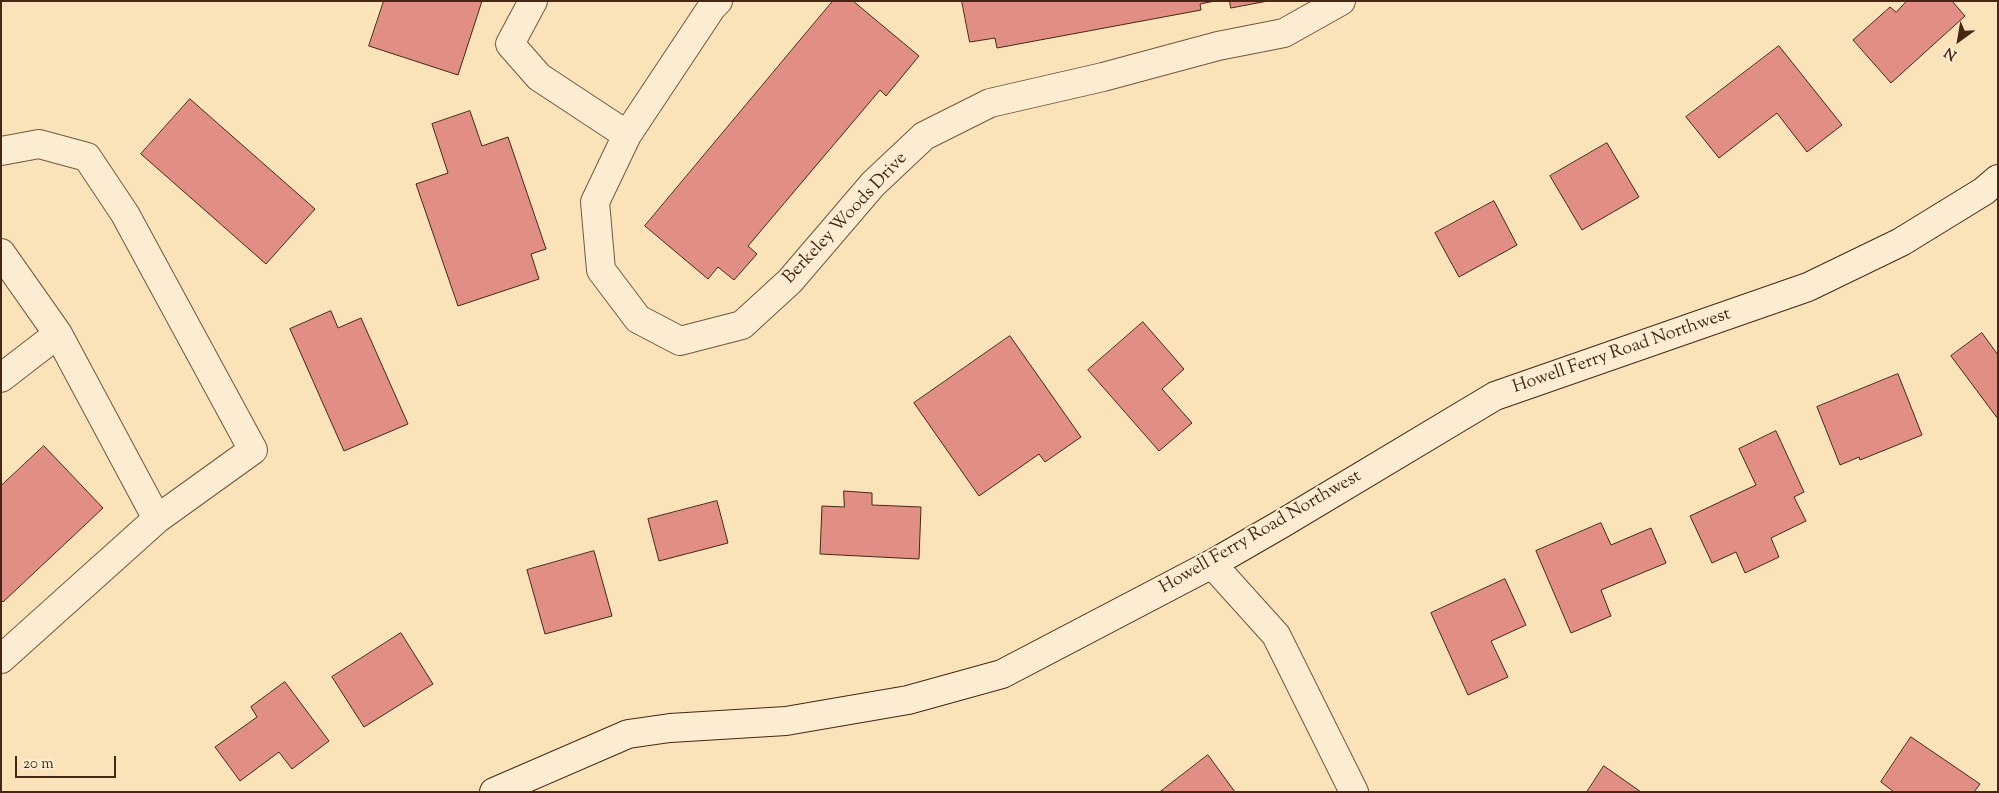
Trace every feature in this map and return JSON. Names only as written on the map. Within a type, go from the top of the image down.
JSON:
[{"type":"street","points":[[533,1],[510,44],[539,77],[627,135]]},
{"type":"street","name":"Berkeley Woods Drive","points":[[718,1],[712,7],[627,135],[595,202],[601,270],[638,320],[680,341],[742,325],[790,281],[873,184],[924,136],[990,104],[1218,46],[1284,33],[1341,1]]},
{"type":"street","points":[[1,151],[38,144],[87,156],[125,214],[253,450],[157,519],[1,660]]},
{"type":"street","name":"Howell Ferry Road Northwest","points":[[494,792],[628,734],[670,728],[786,721],[908,700],[1002,674],[1212,564],[1495,396],[1808,287],[1901,242],[1984,191],[1998,179]]},
{"type":"street","points":[[1,253],[58,334],[157,519]]},
{"type":"street","points":[[1,378],[58,334]]},
{"type":"street","points":[[1212,564],[1276,635],[1354,792]]},
{"type":"building","points":[[384,1],[482,1],[458,75],[369,46]]},
{"type":"building","points":[[833,1],[853,1],[919,56],[886,96],[880,90],[748,246],[757,254],[734,280],[718,267],[708,279],[645,226]]},
{"type":"building","points":[[962,1],[1215,1],[1200,4],[1201,10],[997,48],[995,38],[970,42]]},
{"type":"building","points":[[1230,1],[1268,1],[1231,8]]},
{"type":"building","points":[[1907,1],[1952,1],[1965,16],[1891,83],[1853,40],[1890,7],[1896,12]]},
{"type":"building","points":[[1779,46],[1842,125],[1807,152],[1777,113],[1719,158],[1686,117]]},
{"type":"building","points":[[190,99],[315,209],[266,264],[141,154]]},
{"type":"building","points":[[470,111],[482,146],[508,137],[546,249],[531,254],[539,279],[458,306],[416,184],[448,173],[432,124]]},
{"type":"building","points":[[1607,143],[1639,197],[1582,230],[1550,176]]},
{"type":"building","points":[[1494,201],[1517,245],[1459,277],[1435,233]]},
{"type":"building","points":[[331,311],[338,328],[361,318],[408,424],[344,451],[290,329]]},
{"type":"building","points":[[1143,322],[1184,369],[1162,389],[1192,423],[1159,451],[1088,370]]},
{"type":"building","points":[[1982,333],[1998,355],[1998,419],[1951,356]]},
{"type":"building","points":[[1010,336],[1081,437],[1045,462],[1039,454],[979,496],[914,403]]},
{"type":"building","points":[[1898,374],[1922,435],[1860,460],[1859,457],[1840,465],[1817,407]]},
{"type":"building","points":[[1776,431],[1804,492],[1794,497],[1806,521],[1771,538],[1779,557],[1745,573],[1736,552],[1712,563],[1690,516],[1756,485],[1739,449]]},
{"type":"building","points":[[44,446],[103,508],[3,602],[1,600],[1,486]]},
{"type":"building","points":[[844,491],[872,493],[872,505],[921,507],[919,559],[820,554],[822,506],[844,507]]},
{"type":"building","points":[[717,501],[728,543],[659,561],[648,519]]},
{"type":"building","points":[[1601,523],[1611,545],[1651,528],[1666,563],[1601,590],[1611,616],[1571,633],[1536,551]]},
{"type":"building","points":[[594,551],[612,616],[545,634],[527,570]]},
{"type":"building","points":[[1505,579],[1526,625],[1491,641],[1508,677],[1468,695],[1431,613]]},
{"type":"building","points":[[401,633],[433,684],[364,727],[332,677]]},
{"type":"building","points":[[285,682],[329,741],[292,769],[279,752],[240,781],[215,747],[257,717],[251,707]]},
{"type":"building","points":[[1911,737],[1980,784],[1974,792],[1894,792],[1881,782]]},
{"type":"building","points":[[1208,755],[1235,792],[1160,792]]},
{"type":"building","points":[[1604,766],[1641,792],[1587,792]]}]
